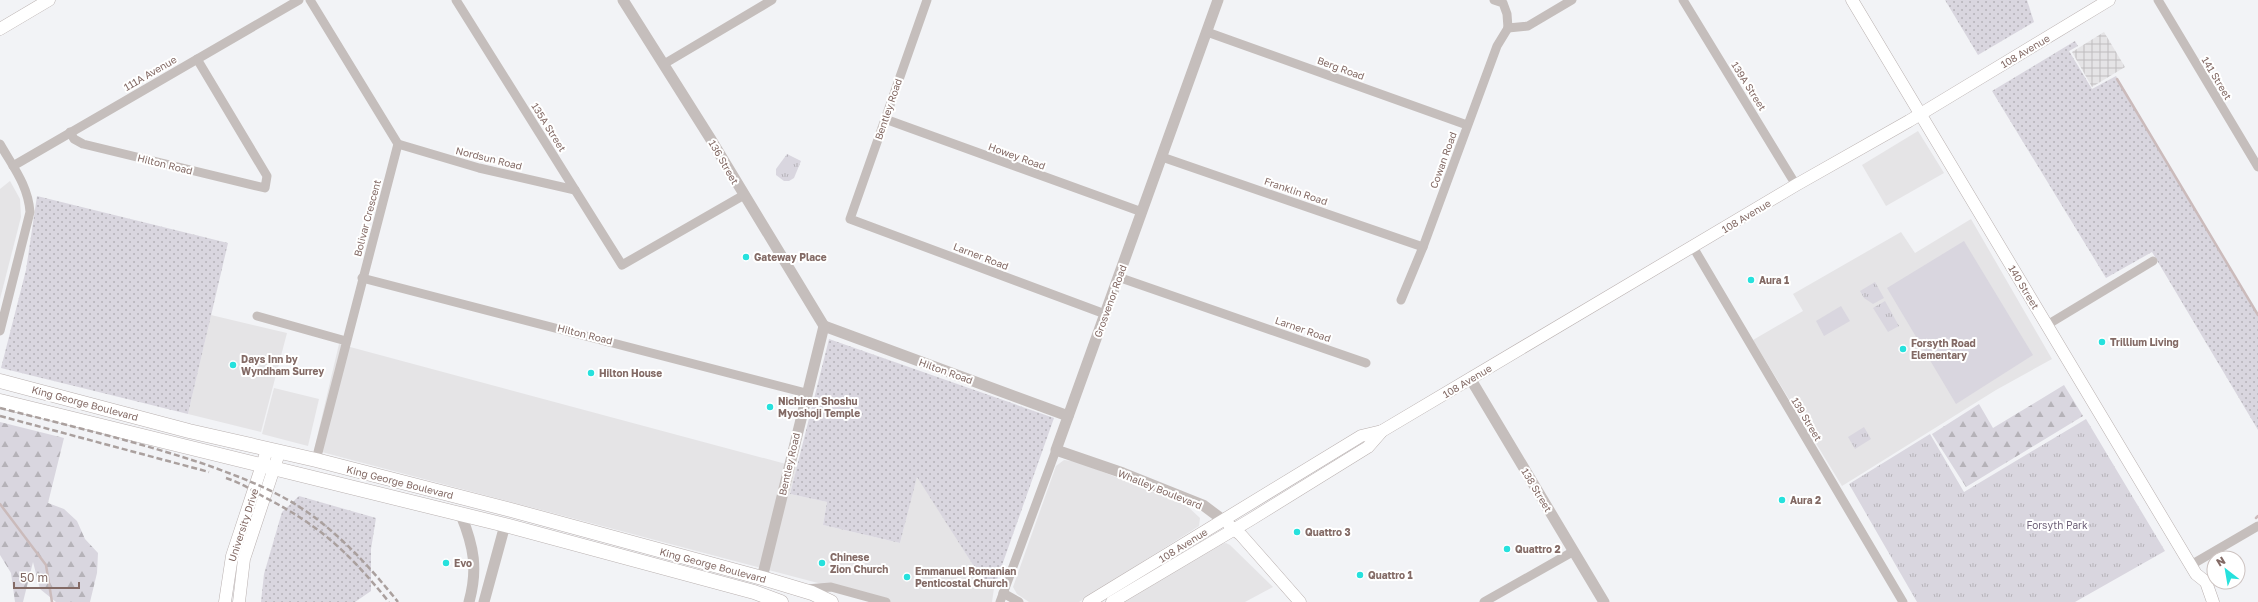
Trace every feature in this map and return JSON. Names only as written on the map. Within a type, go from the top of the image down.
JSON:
[{"type":"main road","points":[[0,29],[49,0]]},
{"type":"main road","name":"140 Street","points":[[1852,0],[2194,569],[2197,588],[2212,602]]},
{"type":"main road","name":"108 Avenue","points":[[1090,602],[1361,436],[1382,431],[1693,247],[1796,184],[1921,114],[2109,0]]},
{"type":"main road","name":"King George Boulevard","points":[[0,380],[189,431],[316,460],[512,510],[762,578],[798,589],[831,602]]},
{"type":"main road","name":"King George Boulevard","points":[[0,401],[269,466],[461,516],[505,525],[754,592],[781,602]]},
{"type":"main road","name":"108 Avenue","points":[[1112,602],[1368,447],[1382,431]]},
{"type":"main road","name":"University Drive","points":[[239,602],[244,559],[273,451]]},
{"type":"main road","name":"University Drive","points":[[225,602],[226,584],[232,556],[269,466]]},
{"type":"main road","name":"Whalley Boulevard","points":[[1223,520],[1234,529],[1300,602]]},
{"type":"street","name":"111A Avenue","points":[[13,166],[299,0]]},
{"type":"street","points":[[310,0],[398,144]]},
{"type":"street","name":"135A Street","points":[[456,0],[622,265],[744,195]]},
{"type":"street","name":"136 Street","points":[[623,0],[664,64],[824,326]]},
{"type":"street","points":[[664,64],[772,0]]},
{"type":"street","name":"Bentley Road","points":[[850,219],[927,0]]},
{"type":"street","name":"Grosvenor Road","points":[[1001,598],[1056,450],[1218,0]]},
{"type":"street","points":[[1494,0],[1503,3],[1507,14],[1508,28],[1528,26],[1572,0]]},
{"type":"street","name":"139A Street","points":[[1683,0],[1796,184]]},
{"type":"street","name":"141 Street","points":[[2158,0],[2258,168]]},
{"type":"street","name":"Cowan Road","points":[[1401,300],[1423,246],[1467,125],[1498,46],[1508,28]]},
{"type":"street","name":"Berg Road","points":[[1207,32],[1467,125]]},
{"type":"street","name":"Hilton Road","points":[[70,132],[74,139],[83,144],[265,188],[267,176],[197,59]]},
{"type":"street","name":"Howey Road","points":[[885,119],[1142,212]]},
{"type":"street","points":[[0,144],[29,196],[30,212],[0,331]]},
{"type":"street","name":"Nordsun Road","points":[[398,144],[479,168],[575,190]]},
{"type":"street","name":"Bolivar Crescent","points":[[316,460],[398,144]]},
{"type":"street","name":"Franklin Road","points":[[1162,157],[1423,246]]},
{"type":"street","name":"Larner Road","points":[[850,219],[1105,314]]},
{"type":"street","name":"139 Street","points":[[1693,247],[1903,602]]},
{"type":"street","points":[[2047,325],[2153,261]]},
{"type":"street","name":"Larner Road","points":[[1118,277],[1366,363]]},
{"type":"street","name":"Hilton Road","points":[[362,278],[806,393]]},
{"type":"street","points":[[257,316],[346,341]]},
{"type":"street","name":"Hilton Road","points":[[824,326],[1068,416]]},
{"type":"street","name":"Bentley Road","points":[[762,578],[806,393],[824,326]]},
{"type":"street","name":"138 Street","points":[[1470,378],[1604,602]]},
{"type":"street","name":"Whalley Boulevard","points":[[1056,450],[1123,473],[1203,505],[1223,520]]},
{"type":"street","points":[[461,516],[471,539],[474,556],[474,582],[469,602]]},
{"type":"street","points":[[484,602],[505,525]]},
{"type":"street","points":[[2194,569],[2258,526]]},
{"type":"street","points":[[1484,602],[1574,551]]},
{"type":"street","name":"King George Boulevard","points":[[798,589],[831,587],[886,602]]},
{"type":"street","points":[[1001,598],[1019,602]]},
{"type":"shaded area","points":[[2104,32],[2125,67],[2092,87],[2072,52]]},
{"type":"shaded area","points":[[1918,131],[1944,173],[1886,206],[1862,165]]},
{"type":"shaded area","points":[[10,181],[20,199],[21,217],[0,299],[0,189]]},
{"type":"shaded area","name":"Forsyth Road Elementary","points":[[1971,219],[2052,359],[1996,390],[1842,486],[1753,340],[1803,311],[1793,294],[1901,232],[1915,253]]},
{"type":"shaded area","points":[[211,315],[287,333],[261,432],[188,414]]},
{"type":"shaded area","points":[[339,344],[797,467],[790,494],[827,502],[823,525],[900,543],[917,476],[980,576],[994,588],[992,602],[890,602],[314,450]]},
{"type":"shaded area","points":[[274,388],[319,399],[308,446],[262,434]]},
{"type":"shaded area","points":[[1064,460],[1078,462],[1186,505],[1200,518],[1199,526],[1079,602],[1029,602],[1017,594],[1013,587],[1056,466]]},
{"type":"shaded area","points":[[1226,543],[1230,545],[1273,587],[1245,602],[1125,602],[1220,544]]},
{"type":"green space","points":[[1945,0],[2027,0],[2034,22],[1978,55]]},
{"type":"green space","points":[[2075,41],[2078,46],[2069,51],[2092,89],[2116,76],[2258,314],[2258,430],[2152,252],[2106,278],[1992,91]]},
{"type":"green space","points":[[787,154],[801,161],[794,178],[789,181],[784,181],[776,175],[776,169]]},
{"type":"green space","points":[[37,196],[228,243],[188,414],[1,368],[26,270]]},
{"type":"green space","points":[[1964,241],[2033,355],[1956,404],[1887,288]]},
{"type":"green space","points":[[1875,282],[1884,298],[1873,304],[1864,298],[1860,291]]},
{"type":"green space","points":[[1885,301],[1899,326],[1888,332],[1873,308]]},
{"type":"green space","points":[[1841,306],[1850,321],[1824,336],[1816,321]]},
{"type":"green space","points":[[829,339],[1054,418],[994,588],[980,576],[917,477],[900,543],[823,525],[827,502],[790,494]]},
{"type":"green space","points":[[2064,385],[2083,416],[1966,487],[1932,434],[1979,404],[1993,428]]},
{"type":"green space","name":"Forsyth Park","points":[[2086,419],[2165,551],[2075,602],[1917,602],[1849,484],[1930,434],[1964,492]]},
{"type":"green space","points":[[0,422],[64,438],[48,503],[64,509],[77,521],[85,539],[98,553],[97,573],[90,602],[56,602],[40,589],[33,562],[23,602],[15,602],[11,573],[0,555]]},
{"type":"green space","points":[[1864,427],[1871,439],[1855,449],[1848,437]]},
{"type":"green space","points":[[299,496],[376,518],[371,549],[371,591],[355,602],[261,602],[264,574],[282,512]]},
{"type":"waterway","points":[[2117,79],[2258,315]]},
{"type":"waterway","points":[[0,504],[46,565],[52,602]]},
{"type":"railway","points":[[0,408],[156,449],[207,465],[265,488],[292,502],[340,538],[380,580],[398,602]]},
{"type":"railway","points":[[0,416],[209,472]]},
{"type":"railway","points":[[226,478],[245,486],[284,508],[318,530],[361,569],[389,602]]},
{"type":"place","name":"Gateway Place","points":[[746,257]]},
{"type":"place","name":"Aura 1","points":[[1751,280]]},
{"type":"place","name":"Trillium Living","points":[[2102,342]]},
{"type":"place","name":"Forsyth Road Elementary","points":[[1903,349]]},
{"type":"place","name":"Days Inn by Wyndham Surrey","points":[[233,365]]},
{"type":"place","name":"Hilton House","points":[[591,373]]},
{"type":"place","name":"Nichiren Shoshu Myoshoji Temple","points":[[770,407]]},
{"type":"place","name":"Aura 2","points":[[1782,500]]},
{"type":"place","name":"Quattro 3","points":[[1297,532]]},
{"type":"place","name":"Quattro 2","points":[[1507,549]]},
{"type":"place","name":"Evo","points":[[446,563]]},
{"type":"place","name":"Chinese Zion Church","points":[[822,563]]},
{"type":"place","name":"Quattro 1","points":[[1360,575]]},
{"type":"place","name":"Emmanuel Romanian Penticostal Church","points":[[907,577]]}]
